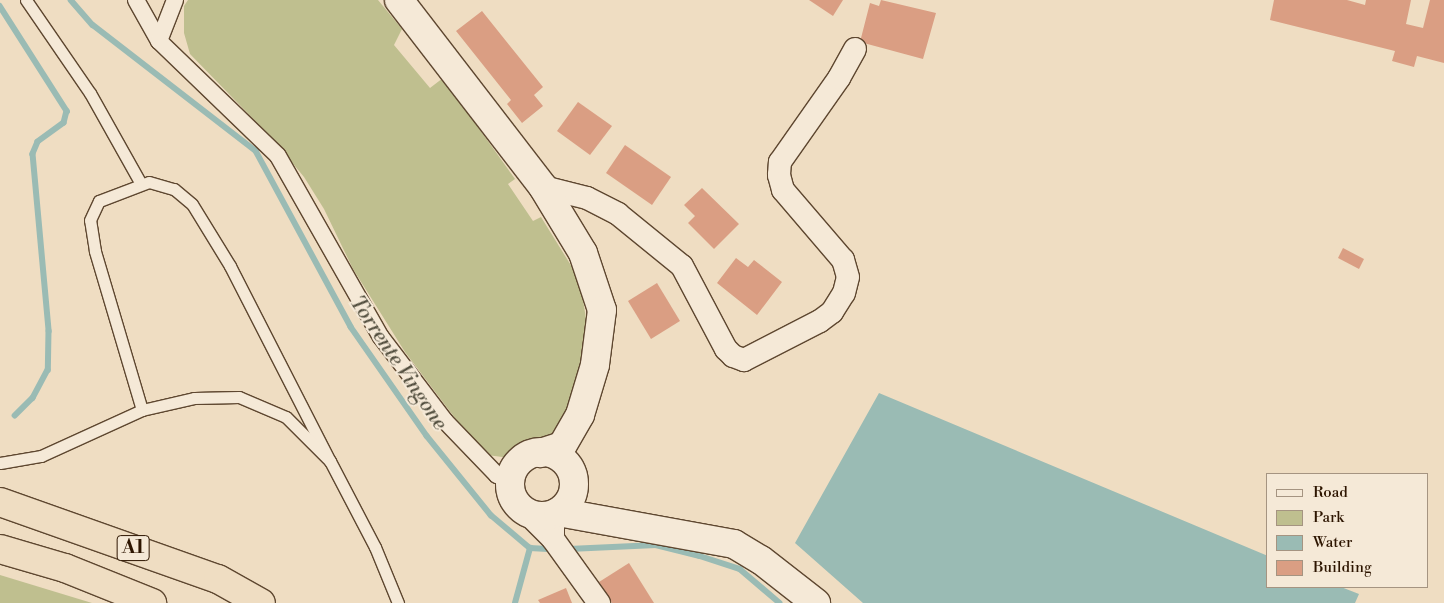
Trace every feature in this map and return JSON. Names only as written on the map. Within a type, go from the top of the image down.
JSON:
[{"type":"highway","name":"A1","points":[[0,502],[218,579],[261,603]]},
{"type":"highway","name":"A1","points":[[0,549],[65,568],[152,603]]},
{"type":"street","points":[[136,0],[159,41],[278,156],[382,336],[445,421],[497,475],[511,480]]},
{"type":"street","points":[[159,41],[175,0]]},
{"type":"street","points":[[399,0],[543,187],[582,253],[602,310],[595,365],[580,415],[571,498],[555,522]]},
{"type":"street","points":[[543,187],[587,198],[618,214],[682,266],[726,348],[733,356],[744,360],[820,321],[832,312],[844,293],[848,277],[843,260],[783,190],[779,176],[780,162],[839,78],[855,49]]},
{"type":"street","points":[[580,415],[562,446],[556,450],[540,453],[521,461],[511,480],[513,498],[525,511],[555,522],[647,526],[734,544],[761,560],[816,603]]},
{"type":"street","points":[[540,453],[559,458],[574,482],[594,502],[647,526]]},
{"type":"street","points":[[555,522],[570,560],[599,603]]},
{"type":"lane","points":[[26,0],[90,93],[141,184]]},
{"type":"lane","points":[[142,410],[95,251],[90,220],[99,201],[149,182],[174,189],[192,204],[230,266],[375,547],[398,603]]},
{"type":"lane","points":[[0,463],[41,456],[142,410],[194,398],[239,397],[286,417],[330,461]]},
{"type":"green space","points":[[188,0],[378,0],[402,29],[394,45],[430,88],[443,78],[515,179],[508,184],[533,221],[541,217],[580,280],[588,332],[574,406],[550,443],[526,446],[510,458],[487,455],[461,426],[405,352],[353,269],[324,209],[304,177],[271,137],[190,54],[184,33],[184,6]]},
{"type":"green space","points":[[0,575],[92,603],[0,603]]},
{"type":"water","points":[[879,393],[1266,555],[1266,588],[1344,588],[1359,594],[1355,603],[863,603],[795,543]]},
{"type":"building","points":[[809,0],[843,0],[833,16]]},
{"type":"building","points":[[881,0],[936,13],[923,59],[860,42],[870,3],[879,6]]},
{"type":"building","points":[[1274,0],[1347,0],[1365,5],[1366,0],[1411,0],[1406,24],[1423,28],[1430,0],[1444,0],[1444,63],[1417,56],[1414,67],[1392,61],[1395,51],[1270,20]]},
{"type":"building","points":[[482,11],[543,87],[534,95],[543,106],[522,123],[507,104],[511,100],[456,31]]},
{"type":"building","points":[[578,102],[612,126],[590,155],[557,131]]},
{"type":"building","points":[[625,145],[671,177],[652,205],[606,173]]},
{"type":"building","points":[[702,188],[739,224],[714,249],[688,223],[695,216],[684,205]]},
{"type":"building","points":[[1343,248],[1364,259],[1359,269],[1338,258]]},
{"type":"building","points":[[736,258],[748,267],[754,260],[782,282],[757,315],[717,283]]},
{"type":"building","points":[[657,283],[680,321],[651,339],[628,301]]},
{"type":"building","points":[[629,563],[654,603],[612,603],[599,582]]},
{"type":"building","points":[[566,588],[572,603],[540,603],[538,600]]},
{"type":"waterway","name":"Torrente Vingone","points":[[71,0],[93,25],[256,151],[351,327],[427,436],[491,515],[530,548],[552,549]]},
{"type":"waterway","points":[[0,6],[67,111],[64,123],[38,142],[33,154],[49,331],[48,370],[33,398],[15,416]]},
{"type":"waterway","name":"Torrente Vingone","points":[[569,549],[656,545],[700,556],[740,569],[780,603]]},
{"type":"waterway","points":[[515,603],[530,548]]}]
